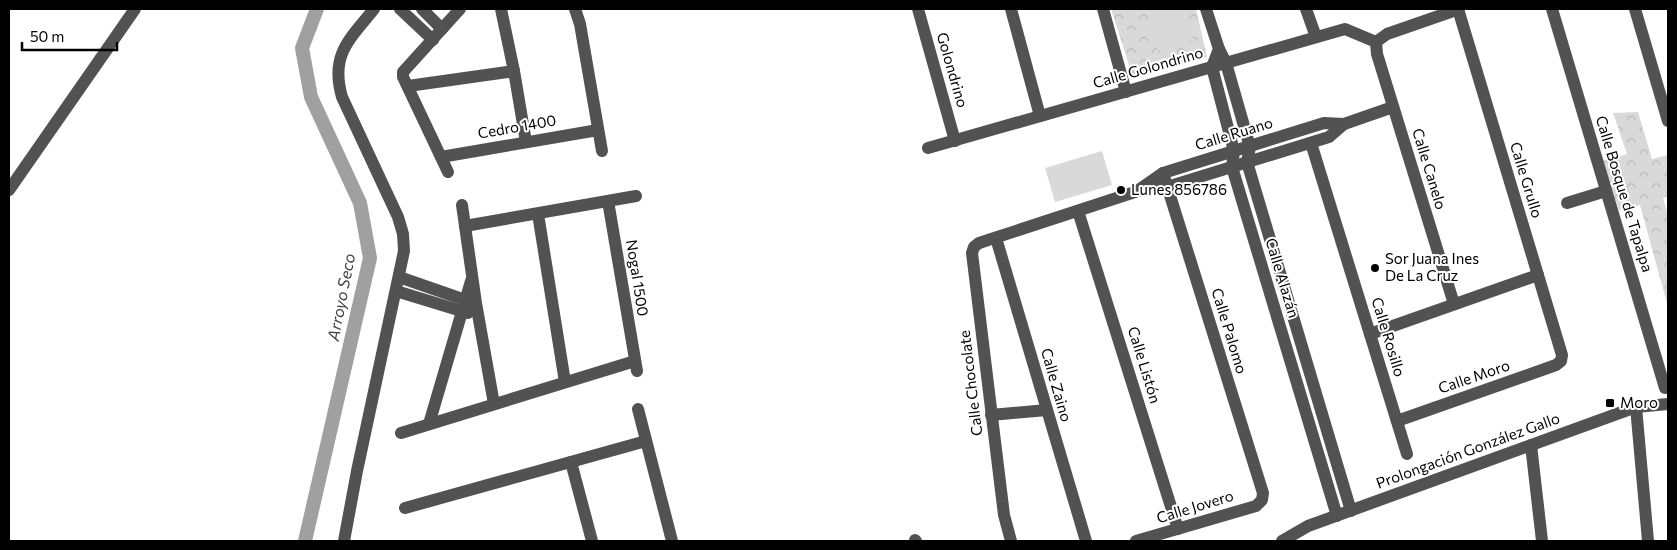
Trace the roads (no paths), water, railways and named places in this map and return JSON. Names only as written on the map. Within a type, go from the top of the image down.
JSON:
[{"type":"street","points":[[9,190],[135,9]]},
{"type":"street","points":[[344,541],[357,470],[404,252],[403,234],[398,217],[342,97],[339,84],[338,72],[343,50],[374,9]]},
{"type":"street","points":[[400,9],[433,40]]},
{"type":"street","points":[[422,9],[442,29]]},
{"type":"street","points":[[448,172],[403,76],[405,68],[460,9]]},
{"type":"street","points":[[501,9],[526,142]]},
{"type":"street","points":[[575,9],[580,24],[602,150]]},
{"type":"street","name":"Golondrino","points":[[918,9],[955,140]]},
{"type":"street","points":[[1011,9],[1040,116]]},
{"type":"street","points":[[1103,9],[1126,92]]},
{"type":"street","name":"Calle Alazán","points":[[1206,9],[1219,49],[1226,63],[1250,147],[1247,162],[1351,511]]},
{"type":"street","points":[[1306,9],[1316,38]]},
{"type":"street","points":[[1376,42],[1387,34],[1458,9]]},
{"type":"street","name":"Calle Grullo","points":[[1458,9],[1562,355],[1561,361]]},
{"type":"street","name":"Calle Bosque de Tapalpa","points":[[1552,9],[1665,388]]},
{"type":"street","points":[[1635,9],[1668,121]]},
{"type":"street","name":"Calle Golondrino","points":[[928,148],[1346,29],[1376,42]]},
{"type":"street","name":"Calle Canelo","points":[[1376,42],[1377,54],[1454,304]]},
{"type":"street","points":[[1212,67],[1219,49]]},
{"type":"street","name":"Calle Alazán","points":[[1212,67],[1234,152],[1232,167],[1337,516]]},
{"type":"street","points":[[408,86],[514,71]]},
{"type":"street","name":"Calle Ruano","points":[[974,247],[1138,191],[1167,186],[1329,137],[1344,124],[1393,107]]},
{"type":"street","name":"Calle Ruano","points":[[1138,191],[1163,173],[1324,123],[1344,124]]},
{"type":"street","name":"Cedro 1400","points":[[441,157],[598,130]]},
{"type":"street","name":"Calle Rosillo","points":[[1311,143],[1407,454]]},
{"type":"street","name":"Calle Palomo","points":[[1163,173],[1263,494],[1262,500]]},
{"type":"street","points":[[1567,203],[1606,191]]},
{"type":"street","points":[[465,226],[636,196]]},
{"type":"street","name":"Nogal 1500","points":[[401,433],[565,382],[636,366],[608,201]]},
{"type":"street","points":[[429,424],[470,307],[472,276],[462,205]]},
{"type":"street","name":"Calle Listón","points":[[1078,211],[1178,529]]},
{"type":"street","points":[[538,214],[565,382]]},
{"type":"street","name":"Calle Zaino","points":[[996,238],[1086,541]]},
{"type":"street","name":"Calle Chocolate","points":[[974,247],[972,253],[991,415],[1004,515],[1012,541]]},
{"type":"street","points":[[1370,334],[1538,275]]},
{"type":"street","points":[[399,277],[470,307]]},
{"type":"street","points":[[396,291],[470,307]]},
{"type":"street","points":[[470,307],[494,404]]},
{"type":"street","name":"Calle Moro","points":[[1397,421],[1556,365],[1561,361]]},
{"type":"street","name":"Prolongación González Gallo","points":[[1282,541],[1308,526],[1636,407],[1668,404]]},
{"type":"street","points":[[1636,407],[1648,541]]},
{"type":"street","points":[[638,410],[672,541]]},
{"type":"street","points":[[991,415],[1047,410]]},
{"type":"street","points":[[405,508],[646,441]]},
{"type":"street","points":[[1531,445],[1542,541]]},
{"type":"street","points":[[572,462],[592,541]]},
{"type":"street","name":"Calle Jovero","points":[[1136,541],[1256,506],[1262,500]]},
{"type":"waterway","name":"Arroyo Seco","points":[[305,541],[370,258],[360,203],[311,97],[302,48],[317,9]]},
{"type":"place","name":"Lunes 856786","points":[[1121,190]]},
{"type":"place","name":"Sor Juana Ines De La Cruz","points":[[1375,268]]},
{"type":"place","name":"Moro","points":[[1610,403]]}]
